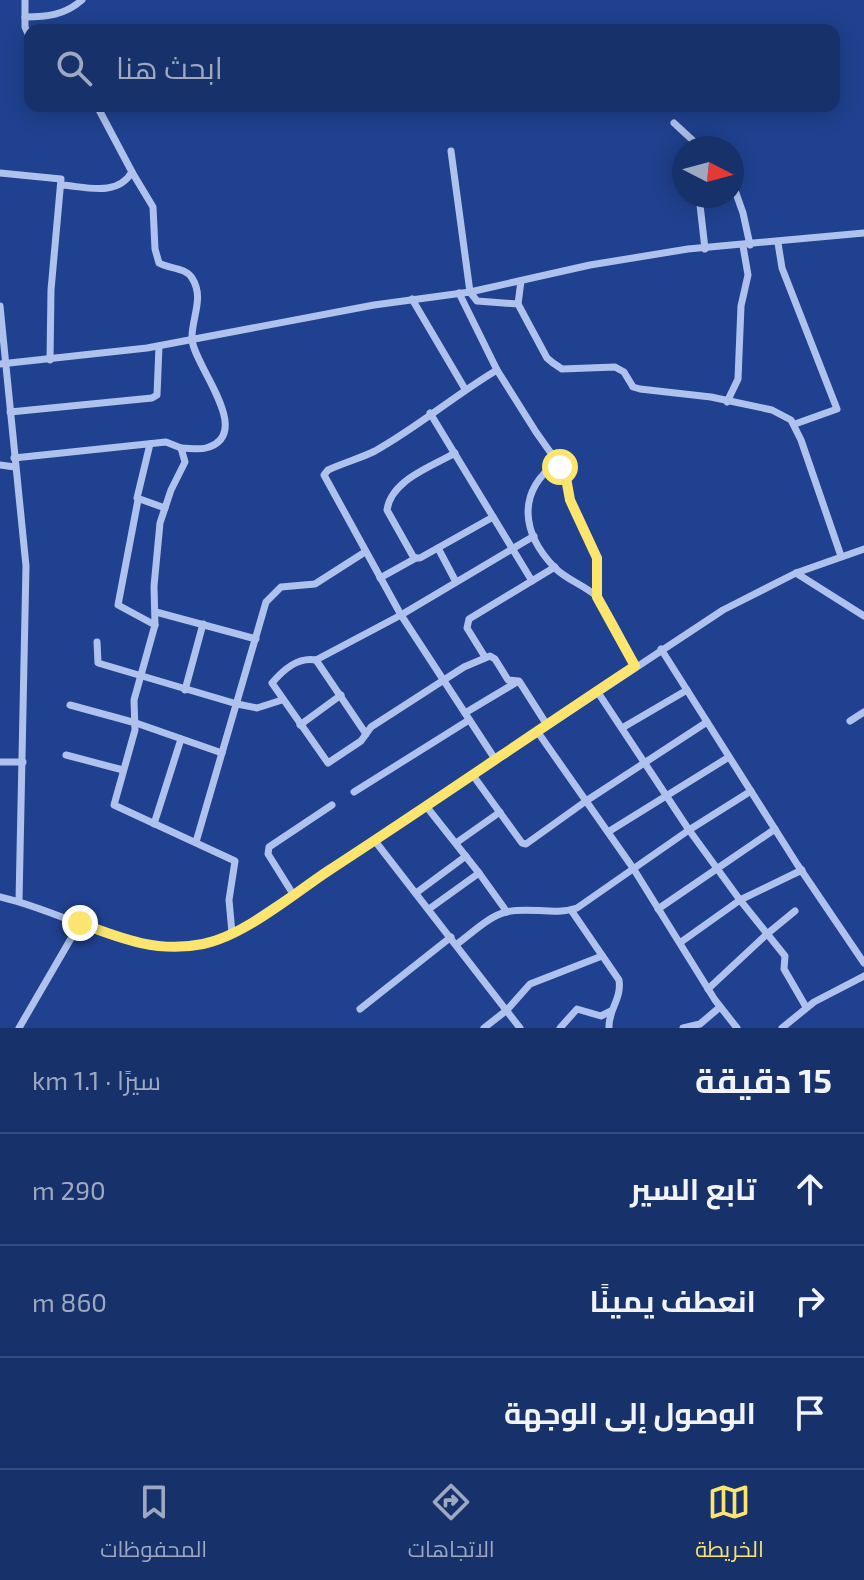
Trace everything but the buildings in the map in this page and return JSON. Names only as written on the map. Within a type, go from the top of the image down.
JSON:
[{"type":"street","points":[[25,0],[27,24]]},
{"type":"street","points":[[25,17],[66,12],[82,0]]},
{"type":"street","points":[[0,465],[150,444],[208,447],[223,434],[226,423],[224,412],[192,341],[198,300],[193,280],[183,271],[159,263],[155,249],[153,207],[100,112]]},
{"type":"street","points":[[674,123],[686,136]]},
{"type":"street","points":[[451,151],[470,292],[477,301],[518,304]]},
{"type":"street","points":[[62,185],[110,189],[119,186],[132,172]]},
{"type":"street","points":[[0,173],[60,177],[62,185],[51,290],[50,360]]},
{"type":"street","points":[[700,208],[705,249]]},
{"type":"street","points":[[727,402],[738,379],[741,306],[748,275],[741,208]]},
{"type":"street","points":[[3,364],[192,341],[412,299],[470,292],[604,263],[688,249],[864,233]]},
{"type":"street","points":[[778,243],[782,268],[837,409],[795,424]]},
{"type":"street","points":[[521,281],[518,304],[547,358],[562,369],[615,367],[624,372],[633,387],[772,410],[789,418],[795,424],[841,556]]},
{"type":"street","points":[[459,293],[497,370],[565,473],[570,500],[597,558],[597,597]]},
{"type":"street","points":[[412,299],[465,389]]},
{"type":"street","points":[[0,306],[3,364],[27,595],[19,901]]},
{"type":"street","points":[[10,412],[152,398],[157,395],[159,346]]},
{"type":"street","points":[[495,759],[401,615],[324,478],[325,472],[371,453],[497,370]]},
{"type":"street","points":[[430,413],[532,581]]},
{"type":"street","points":[[150,444],[118,605],[155,625]]},
{"type":"street","points":[[181,448],[185,462],[160,523],[154,586],[155,625],[134,700],[136,723],[114,805],[235,861],[229,900],[232,933]]},
{"type":"street","points":[[416,558],[387,510],[390,498],[403,483],[455,453]]},
{"type":"street","points":[[556,463],[533,487],[528,501],[527,517],[534,536],[555,567],[597,597],[635,666]]},
{"type":"street","points":[[138,500],[165,508]]},
{"type":"street","points":[[380,578],[493,517]]},
{"type":"street","points":[[519,681],[508,680],[495,659],[485,657],[371,727],[361,741],[329,764],[272,683],[301,660],[316,660],[401,615],[534,536]]},
{"type":"street","points":[[438,548],[456,582]]},
{"type":"street","points":[[0,908],[3,897],[130,942],[170,948],[204,943],[232,933],[723,610],[796,573],[864,549]]},
{"type":"street","points":[[196,842],[266,602],[274,590],[315,584],[365,552]]},
{"type":"street","points":[[485,657],[467,628],[469,619],[555,567]]},
{"type":"street","points":[[796,573],[864,616]]},
{"type":"street","points":[[156,612],[256,639]]},
{"type":"street","points":[[185,690],[203,624]]},
{"type":"street","points":[[97,642],[98,663],[140,677],[257,708],[282,700]]},
{"type":"street","points":[[661,649],[864,963]]},
{"type":"street","points":[[316,660],[366,734]]},
{"type":"street","points":[[354,792],[519,681]]},
{"type":"street","points":[[519,681],[547,725]]},
{"type":"street","points":[[622,728],[687,690]]},
{"type":"street","points":[[597,691],[689,830],[785,956],[784,969],[806,1007]]},
{"type":"street","points":[[300,725],[341,695]]},
{"type":"street","points":[[70,705],[136,723],[222,753]]},
{"type":"street","points":[[850,721],[864,712]]},
{"type":"street","points":[[472,774],[522,843],[526,844],[707,722]]},
{"type":"street","points":[[537,731],[633,868],[708,989],[737,1028]]},
{"type":"street","points":[[154,824],[181,739]]},
{"type":"street","points":[[66,755],[123,770]]},
{"type":"street","points":[[608,832],[729,757]]},
{"type":"street","points":[[0,762],[23,762]]},
{"type":"street","points":[[360,1009],[454,940],[507,912],[571,910],[584,904],[689,830],[751,791]]},
{"type":"street","points":[[293,894],[268,854],[269,847],[332,805]]},
{"type":"street","points":[[426,806],[507,912]]},
{"type":"street","points":[[456,843],[500,812]]},
{"type":"street","points":[[658,909],[775,829]]},
{"type":"street","points":[[375,841],[520,1028]]},
{"type":"street","points":[[416,893],[466,856]]},
{"type":"street","points":[[681,942],[740,900],[802,870]]},
{"type":"street","points":[[429,909],[479,873]]},
{"type":"street","points":[[571,910],[621,984],[621,992],[611,1011],[609,1028]]},
{"type":"street","points":[[708,989],[795,911]]},
{"type":"street","points":[[19,1028],[80,923]]},
{"type":"street","points":[[484,1028],[507,1010],[530,984],[602,956]]},
{"type":"street","points":[[782,1028],[806,1007],[864,976]]},
{"type":"street","points":[[683,1028],[700,1024],[720,1007]]},
{"type":"street","points":[[560,1028],[577,1009],[601,1016],[611,1011]]},
{"type":"route","points":[[80,923],[144,946],[181,948],[226,936],[375,841],[635,666],[597,597],[595,550],[570,500],[565,473],[560,467]]}]
